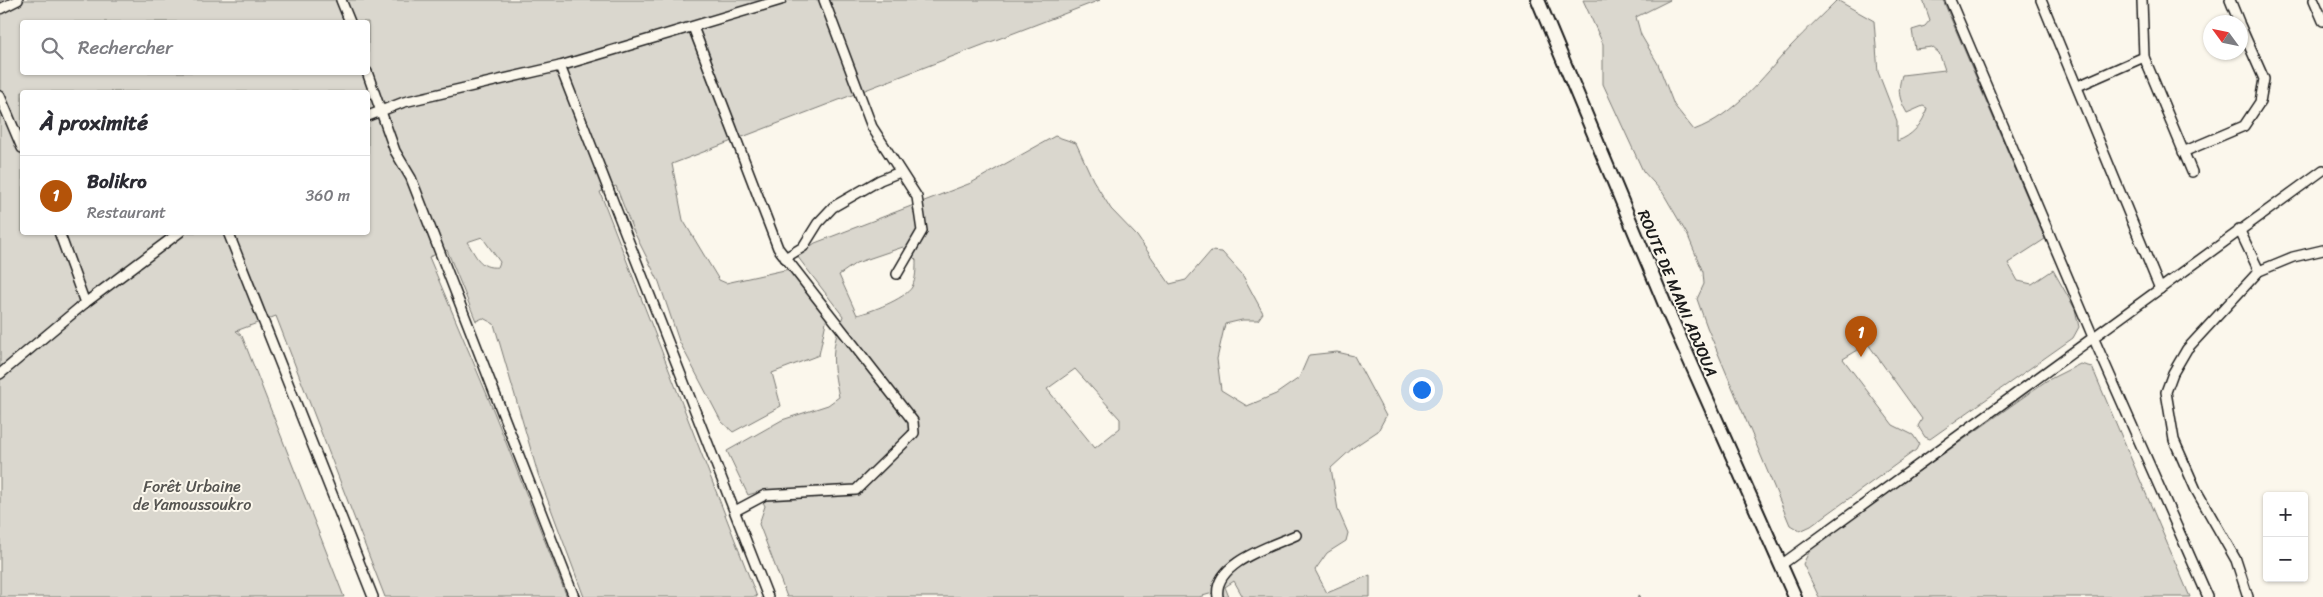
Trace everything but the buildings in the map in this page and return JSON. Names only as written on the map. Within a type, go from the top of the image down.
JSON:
[{"type":"street","points":[[0,8],[18,0]]},
{"type":"street","points":[[342,0],[349,20]]},
{"type":"street","points":[[370,115],[404,102],[560,66],[781,0]]},
{"type":"street","points":[[824,0],[872,127],[917,197],[922,231],[897,274]]},
{"type":"street","name":"ROUTE DE MAMI ADJOUA","points":[[1538,0],[1666,308],[1795,597]]},
{"type":"street","points":[[1950,0],[2093,337],[2208,597]]},
{"type":"street","points":[[2041,0],[2160,289]]},
{"type":"street","points":[[2142,0],[2144,57],[2192,172]]},
{"type":"street","points":[[2230,0],[2236,15]]},
{"type":"street","points":[[2314,0],[2323,21]]},
{"type":"street","points":[[693,27],[778,248],[913,421],[914,433],[856,490],[766,495],[735,511]]},
{"type":"street","points":[[2183,152],[2244,126],[2260,102],[2264,79],[2248,42]]},
{"type":"street","points":[[2078,86],[2144,57]]},
{"type":"street","points":[[560,66],[768,597]]},
{"type":"street","points":[[368,75],[395,152],[411,178],[574,597]]},
{"type":"street","points":[[0,96],[20,143]]},
{"type":"street","points":[[1781,565],[2160,289],[2239,229],[2323,170]]},
{"type":"street","points":[[785,258],[803,247],[818,223],[833,207],[900,172]]},
{"type":"street","points":[[2239,229],[2259,271]]},
{"type":"street","points":[[60,235],[85,303]]},
{"type":"street","points":[[0,374],[85,303],[176,235]]},
{"type":"street","points":[[229,235],[373,597]]},
{"type":"street","points":[[2248,597],[2236,560],[2196,490],[2174,440],[2166,392],[2173,374],[2187,349],[2259,271],[2293,257],[2323,250]]},
{"type":"street","points":[[1218,597],[1217,589],[1220,579],[1238,561],[1296,535]]},
{"type":"green space","name":"Forêt Urbaine de Yamoussoukro","points":[[0,0],[1100,0],[672,164],[683,220],[719,280],[726,283],[789,269],[827,317],[819,355],[772,373],[781,406],[733,432],[721,421],[679,341],[659,282],[632,228],[616,186],[600,192],[757,597],[584,597],[538,474],[494,324],[483,318],[476,321],[447,250],[429,257],[488,397],[567,597],[385,597],[276,316],[236,331],[242,336],[344,597],[0,597]],"holes":[[[482,237],[500,262],[498,267],[486,266],[482,263],[467,242]]]},
{"type":"green space","points":[[1583,0],[1670,0],[1636,17],[1641,35],[1658,64],[1674,105],[1694,130],[1723,115],[1736,105],[1837,0],[1874,21],[1878,72],[1897,121],[1897,141],[1916,129],[1923,119],[1927,108],[1923,106],[1907,113],[1900,95],[1902,75],[1945,70],[1939,53],[1932,47],[1915,49],[1912,30],[1925,26],[1930,20],[1923,0],[1943,0],[2045,239],[2008,263],[2018,281],[2032,284],[2053,270],[2075,309],[2079,327],[2073,338],[1930,439],[1925,437],[1918,426],[1922,419],[1868,344],[1843,359],[1893,425],[1913,435],[1919,444],[1916,450],[1811,526],[1800,531],[1790,525],[1697,299],[1704,284],[1703,272],[1688,236],[1663,193],[1643,171],[1603,84],[1603,44]]},
{"type":"green space","points":[[1055,136],[1076,143],[1093,180],[1111,209],[1137,236],[1170,284],[1186,280],[1211,251],[1222,252],[1242,274],[1263,313],[1258,320],[1242,320],[1225,324],[1217,359],[1221,390],[1247,406],[1276,394],[1299,378],[1309,355],[1337,352],[1354,356],[1386,416],[1378,431],[1354,447],[1331,468],[1338,510],[1348,533],[1346,541],[1327,553],[1315,570],[1327,593],[1370,575],[1370,597],[1243,597],[1234,581],[1225,587],[1229,597],[1215,597],[1213,593],[1199,597],[787,597],[759,524],[765,506],[758,492],[748,495],[727,451],[782,420],[828,405],[839,397],[835,375],[834,348],[843,316],[797,256],[815,243],[971,183]],"holes":[[[903,247],[916,260],[915,277],[912,287],[908,292],[895,300],[857,315],[839,275],[856,263]],[[1075,369],[1120,419],[1120,428],[1095,448],[1047,389]]]},
{"type":"green space","points":[[2080,364],[2092,367],[2190,597],[1819,597],[1803,564],[1811,548],[2046,381]]},
{"type":"place","name":"Bolikro","points":[[1861,357]]}]
